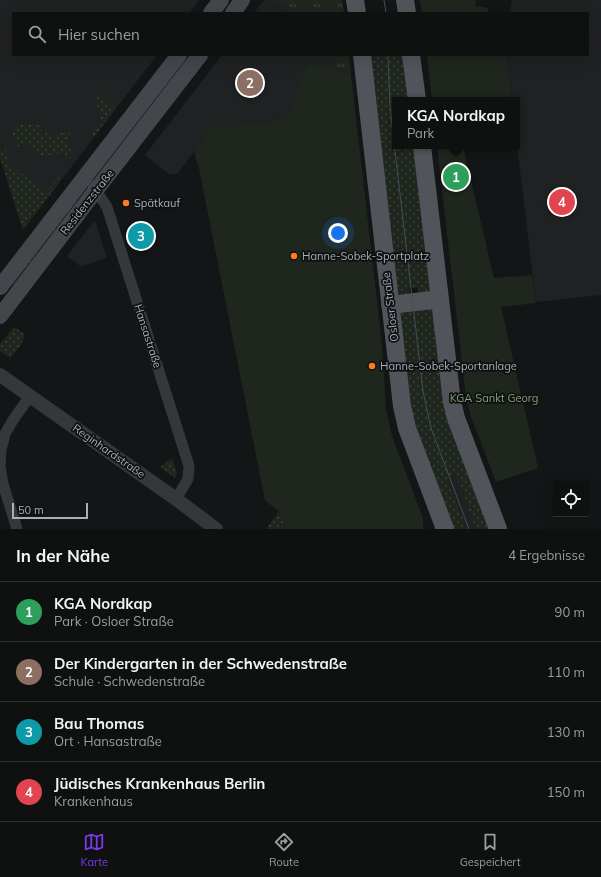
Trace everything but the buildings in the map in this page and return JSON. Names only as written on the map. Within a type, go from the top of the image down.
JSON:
[{"type":"main road","points":[[212,12],[221,0]]},
{"type":"main road","points":[[234,12],[242,0]]},
{"type":"main road","points":[[355,0],[357,12]]},
{"type":"main road","points":[[405,0],[406,12]]},
{"type":"main road","name":"Residenzstraße","points":[[0,287],[178,56]]},
{"type":"main road","name":"Residenzstraße","points":[[0,316],[199,56]]},
{"type":"main road","name":"Osloer Straße","points":[[362,56],[404,418],[445,529]]},
{"type":"main road","points":[[411,56],[417,97]]},
{"type":"main road","points":[[422,149],[454,410],[498,529]]},
{"type":"main road","points":[[390,305],[440,299]]},
{"type":"street","name":"Hansastraße","points":[[86,175],[107,208],[189,466],[188,479],[176,499]]},
{"type":"street","name":"Reginhardstraße","points":[[0,375],[176,499],[216,529]]},
{"type":"street","points":[[17,529],[3,484],[0,466],[5,434],[30,396]]},
{"type":"shaded area","points":[[0,0],[199,0],[190,12],[12,12],[12,56],[156,56],[23,230],[0,158]]},
{"type":"shaded area","points":[[264,0],[273,0],[290,12],[255,12]]},
{"type":"shaded area","points":[[512,0],[601,0],[601,295],[536,302],[518,149],[520,149],[520,97],[512,97],[507,56],[589,56],[589,12],[510,12]]},
{"type":"shaded area","points":[[221,56],[335,56],[331,69],[307,62],[287,118],[214,129],[209,125],[194,152],[178,173],[170,175],[145,155]]},
{"type":"shaded area","points":[[95,220],[107,258],[80,267],[67,256]]},
{"type":"shaded area","points":[[447,450],[476,529],[467,529],[438,454]]},
{"type":"green space","points":[[273,0],[342,0],[344,12],[290,12]]},
{"type":"green space","points":[[420,0],[476,0],[475,6],[488,8],[487,12],[422,12]]},
{"type":"green space","points":[[335,56],[349,56],[351,74],[331,69]]},
{"type":"green space","points":[[368,56],[405,56],[410,97],[392,97],[392,149],[415,149],[431,293],[419,296],[418,287],[409,288],[410,297],[400,295],[397,291]]},
{"type":"green space","points":[[427,56],[507,56],[512,97],[432,97]]},
{"type":"green space","name":"Hanne-Sobek-Sportplatz","points":[[307,62],[351,74],[382,344],[386,409],[392,436],[423,518],[424,529],[286,529],[279,511],[265,501],[199,168],[194,152],[209,125],[214,129],[287,118]]},
{"type":"green space","points":[[94,91],[116,108],[95,136],[92,134],[101,122]]},
{"type":"green space","points":[[29,122],[40,126],[51,155],[33,159],[38,153],[24,141],[18,147],[16,145],[11,128]]},
{"type":"green space","points":[[43,128],[47,130],[50,137],[72,130],[69,140],[73,155],[71,158],[61,154],[53,154]]},
{"type":"green space","points":[[6,149],[9,163],[45,193],[61,174],[62,179],[23,230],[0,158],[0,151]]},
{"type":"green space","name":"KGA Sankt Georg","points":[[437,149],[464,149],[494,278],[532,275],[536,303],[501,307],[538,468],[496,482],[471,417],[466,398]]},
{"type":"green space","points":[[75,199],[78,205],[15,286],[11,283]]},
{"type":"green space","points":[[432,307],[492,529],[476,529],[455,473],[450,475],[452,479],[448,480],[467,529],[452,529],[414,428],[399,311]]},
{"type":"green space","points":[[14,327],[25,334],[21,345],[10,358],[0,351],[0,344]]},
{"type":"green space","points":[[172,458],[177,473],[175,478],[160,467]]},
{"type":"green space","points":[[279,511],[286,529],[266,529]]},
{"type":"tram line","points":[[384,0],[386,12]]},
{"type":"tram line","points":[[388,56],[392,125]]},
{"type":"tram line","points":[[395,149],[423,391],[431,428],[469,529]]},
{"type":"place","name":"Der Kindergarten in der Schwedenstraße","points":[[250,83]]},
{"type":"place","name":"KGA Nordkap","points":[[456,177]]},
{"type":"place","name":"Jüdisches Krankenhaus Berlin","points":[[562,202]]},
{"type":"place","name":"Spätkauf","points":[[126,203]]},
{"type":"place","name":"Bau Thomas","points":[[141,236]]},
{"type":"place","name":"Hanne-Sobek-Sportplatz","points":[[294,256]]},
{"type":"place","name":"Hanne-Sobek-Sportanlage","points":[[372,366]]}]
